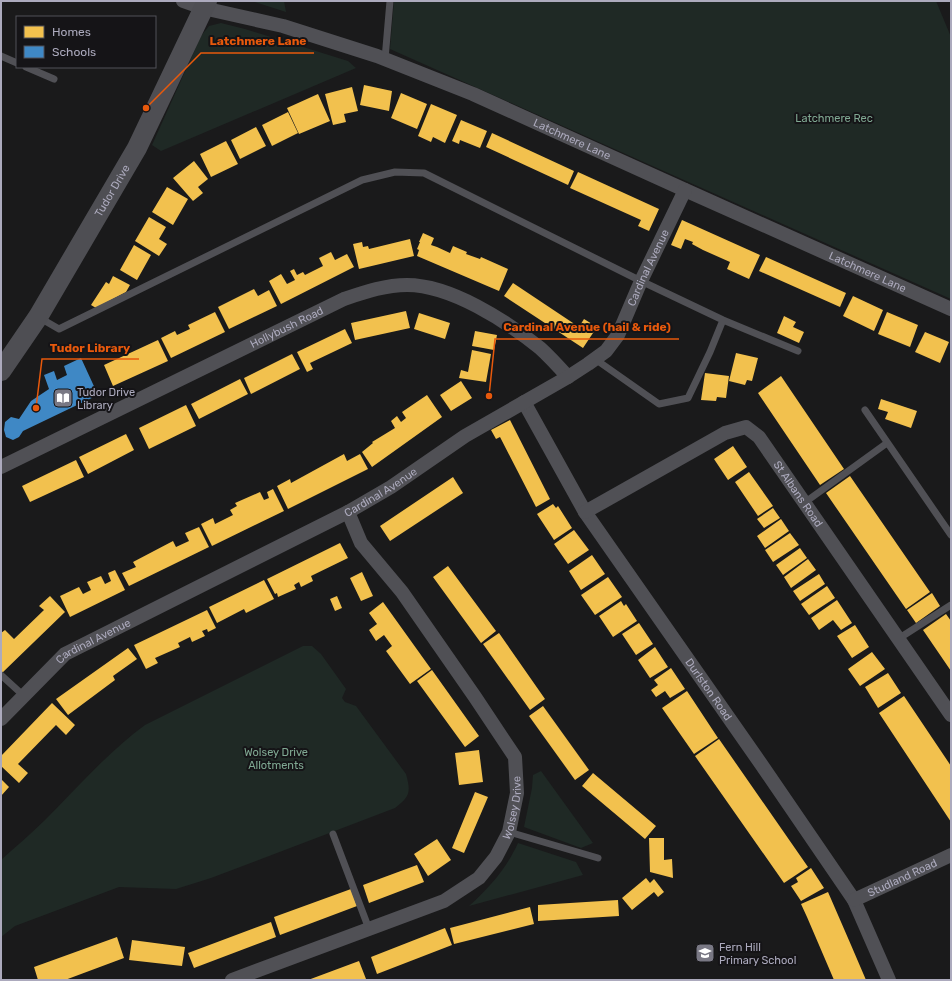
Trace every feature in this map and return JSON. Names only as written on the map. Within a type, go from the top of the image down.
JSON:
[{"type":"street","name":"Latchmere Lane","points":[[183,1],[205,4],[283,26],[385,59],[473,94],[951,308]]},
{"type":"street","name":"Tudor Drive","points":[[1,370],[38,316],[137,148],[205,4]]},
{"type":"street","name":"Cardinal Avenue","points":[[1,719],[65,654],[348,512],[391,487],[465,436],[568,377],[606,351],[618,335],[641,281],[685,190]]},
{"type":"street","name":"Hollybush Road","points":[[1,467],[344,299],[389,286],[408,285],[430,287],[471,303],[507,323],[541,349],[568,377]]},
{"type":"street","name":"Durlston Road","points":[[524,402],[585,512],[854,900],[889,980]]},
{"type":"street","name":"St Albans Road","points":[[585,512],[725,433],[746,427],[759,437],[951,715]]},
{"type":"street","name":"Wolsey Drive","points":[[232,980],[444,901],[479,878],[496,857],[509,832],[517,793],[515,757],[402,592],[361,543],[348,512]]},
{"type":"street","name":"Studland Road","points":[[854,900],[951,856]]},
{"type":"lane","points":[[385,59],[390,1]]},
{"type":"lane","points":[[1,56],[16,63]]},
{"type":"lane","points":[[28,68],[54,79]]},
{"type":"lane","points":[[38,316],[59,329],[362,180],[395,172],[424,173],[641,281],[723,320],[798,351]]},
{"type":"lane","points":[[595,359],[659,404],[688,398],[710,352],[723,320]]},
{"type":"lane","points":[[865,410],[886,443],[951,535]]},
{"type":"lane","points":[[804,503],[886,443]]},
{"type":"lane","points":[[898,639],[951,605]]},
{"type":"lane","points":[[1,675],[24,696]]},
{"type":"lane","points":[[509,832],[598,858]]},
{"type":"lane","points":[[333,834],[369,929]]},
{"type":"green space","points":[[252,1],[284,1],[286,12]]},
{"type":"green space","name":"Latchmere Rec","points":[[394,1],[936,1],[951,37],[951,299],[390,49]]},
{"type":"green space","points":[[221,23],[348,61],[356,68],[161,151],[152,145],[201,36],[209,26]]},
{"type":"green space","name":"Wolsey Drive Allotments","points":[[303,646],[312,646],[321,654],[346,689],[342,698],[345,702],[356,706],[406,774],[409,790],[404,801],[395,808],[211,878],[176,889],[119,887],[15,926],[1,937],[1,860],[40,825],[106,758],[145,725]]},
{"type":"green space","points":[[541,771],[593,843],[581,848],[524,827],[532,788],[533,775]]},
{"type":"green space","points":[[518,843],[576,862],[583,875],[469,906],[497,877]]},
{"type":"building: Homes","points":[[364,85],[392,91],[389,111],[360,105]]},
{"type":"building: Homes","points":[[352,87],[358,111],[344,114],[346,122],[333,125],[325,94]]},
{"type":"building: Homes","points":[[401,93],[427,104],[417,129],[391,118]]},
{"type":"building: Homes","points":[[318,94],[330,121],[299,134],[287,108]]},
{"type":"building: Homes","points":[[431,104],[457,115],[445,143],[433,137],[431,142],[418,136]]},
{"type":"building: Homes","points":[[288,112],[298,133],[272,146],[262,125]]},
{"type":"building: Homes","points":[[461,120],[487,131],[480,148],[460,140],[459,144],[452,141]]},
{"type":"building: Homes","points":[[256,127],[266,146],[240,159],[231,140]]},
{"type":"building: Homes","points":[[492,133],[574,171],[568,185],[486,147]]},
{"type":"building: Homes","points":[[226,141],[238,164],[211,177],[200,154]]},
{"type":"building: Homes","points":[[194,161],[208,179],[198,187],[203,193],[193,201],[173,178]]},
{"type":"building: Homes","points":[[578,172],[659,209],[649,231],[638,226],[641,220],[570,188]]},
{"type":"building: Homes","points":[[167,187],[188,199],[173,225],[152,212]]},
{"type":"building: Homes","points":[[149,217],[166,227],[159,239],[167,244],[159,256],[135,241]]},
{"type":"building: Homes","points":[[682,220],[760,255],[749,279],[727,269],[730,262],[703,250],[692,244],[693,242],[685,239],[681,249],[671,245]]},
{"type":"building: Homes","points":[[423,233],[434,238],[431,245],[450,253],[453,246],[467,252],[466,254],[480,259],[481,257],[508,269],[499,291],[417,256],[419,250],[417,249]]},
{"type":"building: Homes","points":[[410,239],[414,256],[359,269],[353,244],[362,242],[363,247],[368,246],[369,249]]},
{"type":"building: Homes","points":[[134,245],[151,255],[137,280],[120,270]]},
{"type":"building: Homes","points":[[331,252],[335,260],[347,254],[354,267],[281,304],[269,281],[281,274],[287,284],[295,280],[290,271],[294,269],[297,275],[303,272],[305,275],[323,266],[319,258]]},
{"type":"building: Homes","points":[[766,257],[846,293],[840,307],[759,271]]},
{"type":"building: Homes","points":[[113,276],[130,285],[126,292],[96,308],[91,305],[106,282],[109,284]]},
{"type":"building: Homes","points":[[513,283],[579,327],[584,319],[597,327],[583,348],[504,296]]},
{"type":"building: Homes","points":[[254,289],[258,296],[269,290],[277,306],[229,329],[218,307]]},
{"type":"building: Homes","points":[[853,296],[883,310],[874,331],[843,316]]},
{"type":"building: Homes","points":[[406,311],[410,328],[355,340],[351,323]]},
{"type":"building: Homes","points":[[215,312],[225,332],[171,358],[161,338],[175,331],[177,335],[190,329],[188,325]]},
{"type":"building: Homes","points":[[887,312],[918,325],[910,347],[878,334]]},
{"type":"building: Homes","points":[[419,313],[450,323],[445,339],[414,329]]},
{"type":"building: Homes","points":[[784,316],[796,322],[793,327],[804,332],[799,343],[777,333]]},
{"type":"building: Homes","points":[[345,329],[352,343],[310,363],[313,369],[307,372],[297,352]]},
{"type":"building: Homes","points":[[475,331],[497,335],[494,350],[472,346]]},
{"type":"building: Homes","points":[[925,332],[949,342],[940,363],[915,352]]},
{"type":"building: Homes","points":[[158,340],[168,361],[113,386],[104,365]]},
{"type":"building: Homes","points":[[472,350],[491,354],[486,382],[459,378],[461,370],[468,372]]},
{"type":"building: Homes","points":[[736,353],[758,358],[752,381],[747,380],[745,385],[729,381]]},
{"type":"building: Homes","points":[[292,354],[300,369],[251,394],[244,378]]},
{"type":"building: Homes","points":[[705,373],[729,376],[726,398],[717,397],[716,401],[701,400]]},
{"type":"building: Homes","points":[[781,376],[844,469],[820,485],[758,393]]},
{"type":"building: Homes","points":[[240,379],[248,394],[199,419],[191,404]]},
{"type":"building: Homes","points":[[461,381],[472,398],[451,411],[440,395]]},
{"type":"building: Homes","points":[[427,395],[442,417],[372,467],[362,452],[373,443],[372,442],[395,428],[391,421],[397,416],[401,422],[406,418],[402,412]]},
{"type":"building: Homes","points":[[881,399],[917,411],[911,428],[885,419],[888,412],[878,409]]},
{"type":"building: Homes","points":[[186,405],[196,426],[149,449],[139,428]]},
{"type":"building: Homes","points":[[510,420],[550,499],[536,507],[500,437],[496,439],[491,430]]},
{"type":"building: Homes","points":[[126,434],[134,450],[88,474],[79,457]]},
{"type":"building: Homes","points":[[733,446],[747,467],[728,480],[714,459]]},
{"type":"building: Homes","points":[[344,454],[347,461],[360,454],[368,469],[288,509],[277,486],[290,479],[291,483]]},
{"type":"building: Homes","points":[[76,460],[84,477],[30,502],[22,486]]},
{"type":"building: Homes","points":[[749,472],[773,506],[758,516],[735,482]]},
{"type":"building: Homes","points":[[850,476],[930,592],[906,609],[826,493]]},
{"type":"building: Homes","points":[[453,477],[463,493],[390,541],[380,526]]},
{"type":"building: Homes","points":[[273,489],[284,511],[212,546],[201,524],[213,518],[215,524],[233,515],[230,510],[237,506],[235,503],[260,492],[264,500],[269,498],[267,492]]},
{"type":"building: Homes","points":[[553,504],[556,508],[558,506],[572,528],[554,540],[537,514]]},
{"type":"building: Homes","points":[[773,508],[780,518],[764,528],[757,519]]},
{"type":"building: Homes","points":[[781,519],[789,531],[765,548],[757,536]]},
{"type":"building: Homes","points":[[199,527],[209,547],[129,586],[122,573],[136,567],[133,562],[173,541],[176,547],[189,541],[185,533]]},
{"type":"building: Homes","points":[[574,530],[589,550],[568,564],[554,544]]},
{"type":"building: Homes","points":[[790,533],[799,545],[773,562],[765,550]]},
{"type":"building: Homes","points":[[340,543],[348,558],[311,576],[313,581],[301,587],[299,582],[294,585],[296,589],[278,597],[277,593],[275,594],[267,579]]},
{"type":"building: Homes","points":[[800,548],[807,558],[783,575],[776,565]]},
{"type":"building: Homes","points":[[592,555],[605,574],[581,590],[569,571]]},
{"type":"building: Homes","points":[[808,559],[816,570],[791,588],[784,577]]},
{"type":"building: Homes","points":[[448,566],[496,631],[481,643],[433,577]]},
{"type":"building: Homes","points":[[115,570],[125,590],[70,617],[60,596],[79,587],[83,594],[91,590],[87,582],[101,576],[105,584],[111,581],[108,573]]},
{"type":"building: Homes","points":[[362,572],[373,596],[361,601],[350,578]]},
{"type":"building: Homes","points":[[819,574],[825,584],[800,601],[793,591]]},
{"type":"building: Homes","points":[[608,577],[622,597],[595,615],[581,595]]},
{"type":"building: Homes","points":[[264,580],[274,599],[246,613],[244,609],[217,623],[209,607]]},
{"type":"building: Homes","points":[[827,586],[835,598],[809,615],[801,604]]},
{"type":"building: Homes","points":[[932,593],[940,606],[916,623],[907,610]]},
{"type":"building: Homes","points":[[50,596],[65,612],[2,673],[1,633],[5,630],[14,639],[44,610],[39,606]]},
{"type":"building: Homes","points":[[337,596],[342,608],[335,611],[330,599]]},
{"type":"building: Homes","points":[[837,600],[852,623],[841,630],[833,620],[819,630],[811,618]]},
{"type":"building: Homes","points":[[621,601],[624,606],[626,604],[637,621],[613,637],[599,616]]},
{"type":"building: Homes","points":[[383,602],[431,669],[410,684],[386,651],[392,646],[384,635],[376,641],[369,630],[377,624],[369,613]]},
{"type":"building: Homes","points":[[207,610],[216,628],[208,632],[207,629],[202,631],[205,636],[192,642],[190,637],[178,643],[180,647],[155,658],[158,663],[146,669],[134,645]]},
{"type":"building: Homes","points":[[946,614],[951,621],[951,671],[923,630]]},
{"type":"building: Homes","points":[[639,623],[653,644],[636,655],[622,634]]},
{"type":"building: Homes","points":[[855,625],[869,647],[852,658],[837,636]]},
{"type":"building: Homes","points":[[499,633],[545,699],[530,710],[483,644]]},
{"type":"building: Homes","points":[[655,647],[668,667],[650,678],[638,660]]},
{"type":"building: Homes","points":[[128,648],[137,659],[113,676],[115,680],[68,715],[56,699]]},
{"type":"building: Homes","points":[[872,652],[885,669],[860,686],[848,669]]},
{"type":"building: Homes","points":[[671,668],[685,689],[670,698],[665,691],[656,697],[651,690],[658,685],[654,680]]},
{"type":"building: Homes","points":[[432,670],[479,736],[465,747],[417,681]]},
{"type":"building: Homes","points":[[888,673],[901,693],[878,708],[865,687]]},
{"type":"building: Homes","points":[[687,691],[718,738],[694,754],[662,708]]},
{"type":"building: Homes","points":[[904,696],[951,766],[951,822],[879,713]]},
{"type":"building: Homes","points":[[52,703],[75,725],[66,735],[56,725],[18,764],[28,773],[19,783],[1,766],[1,756]]},
{"type":"building: Homes","points":[[543,706],[589,770],[575,780],[529,716]]},
{"type":"building: Homes","points":[[719,739],[808,867],[784,883],[695,756]]},
{"type":"building: Homes","points":[[479,750],[483,782],[459,785],[455,753]]},
{"type":"building: Homes","points":[[593,773],[656,826],[645,839],[582,786]]},
{"type":"building: Homes","points":[[1,779],[9,787],[1,796]]},
{"type":"building: Homes","points":[[475,792],[488,797],[464,853],[452,848]]},
{"type":"building: Homes","points":[[649,838],[664,838],[664,860],[672,859],[673,878],[650,872]]},
{"type":"building: Homes","points":[[437,839],[451,860],[428,876],[414,854]]},
{"type":"building: Homes","points":[[417,865],[424,882],[369,903],[363,885]]},
{"type":"building: Homes","points":[[811,868],[824,888],[801,901],[791,886],[798,882],[796,878]]},
{"type":"building: Homes","points":[[646,878],[650,883],[654,879],[664,892],[658,897],[654,892],[632,910],[622,898]]},
{"type":"building: Homes","points":[[351,889],[357,906],[280,935],[274,917]]},
{"type":"building: Homes","points":[[828,892],[866,980],[834,980],[801,904]]},
{"type":"building: Homes","points":[[618,900],[619,916],[538,921],[538,905]]},
{"type":"building: Homes","points":[[530,907],[534,924],[454,944],[450,928]]},
{"type":"building: Homes","points":[[271,922],[276,937],[194,968],[188,953]]},
{"type":"building: Homes","points":[[445,928],[452,945],[377,974],[371,957]]},
{"type":"building: Homes","points":[[117,937],[124,958],[65,980],[38,980],[34,967]]},
{"type":"building: Homes","points":[[132,940],[185,947],[182,966],[129,960]]},
{"type":"building: Homes","points":[[359,961],[366,979],[308,980]]},
{"type":"building: Schools","name":"Tudor Drive Library","points":[[81,358],[98,395],[23,431],[19,437],[13,440],[6,437],[4,430],[5,422],[11,417],[19,419],[31,401],[49,389],[44,375],[54,371],[57,380],[67,375],[64,366]]},
{"type":"place","name":"Latchmere Lane","points":[[146,108]]},
{"type":"place","name":"Cardinal Avenue (hail & ride)","points":[[489,396]]},
{"type":"place","name":"Tudor Drive Library","points":[[63,398]]},
{"type":"place","name":"Tudor Library","points":[[36,408]]},
{"type":"place","name":"Fern Hill Primary School","points":[[705,953]]}]
